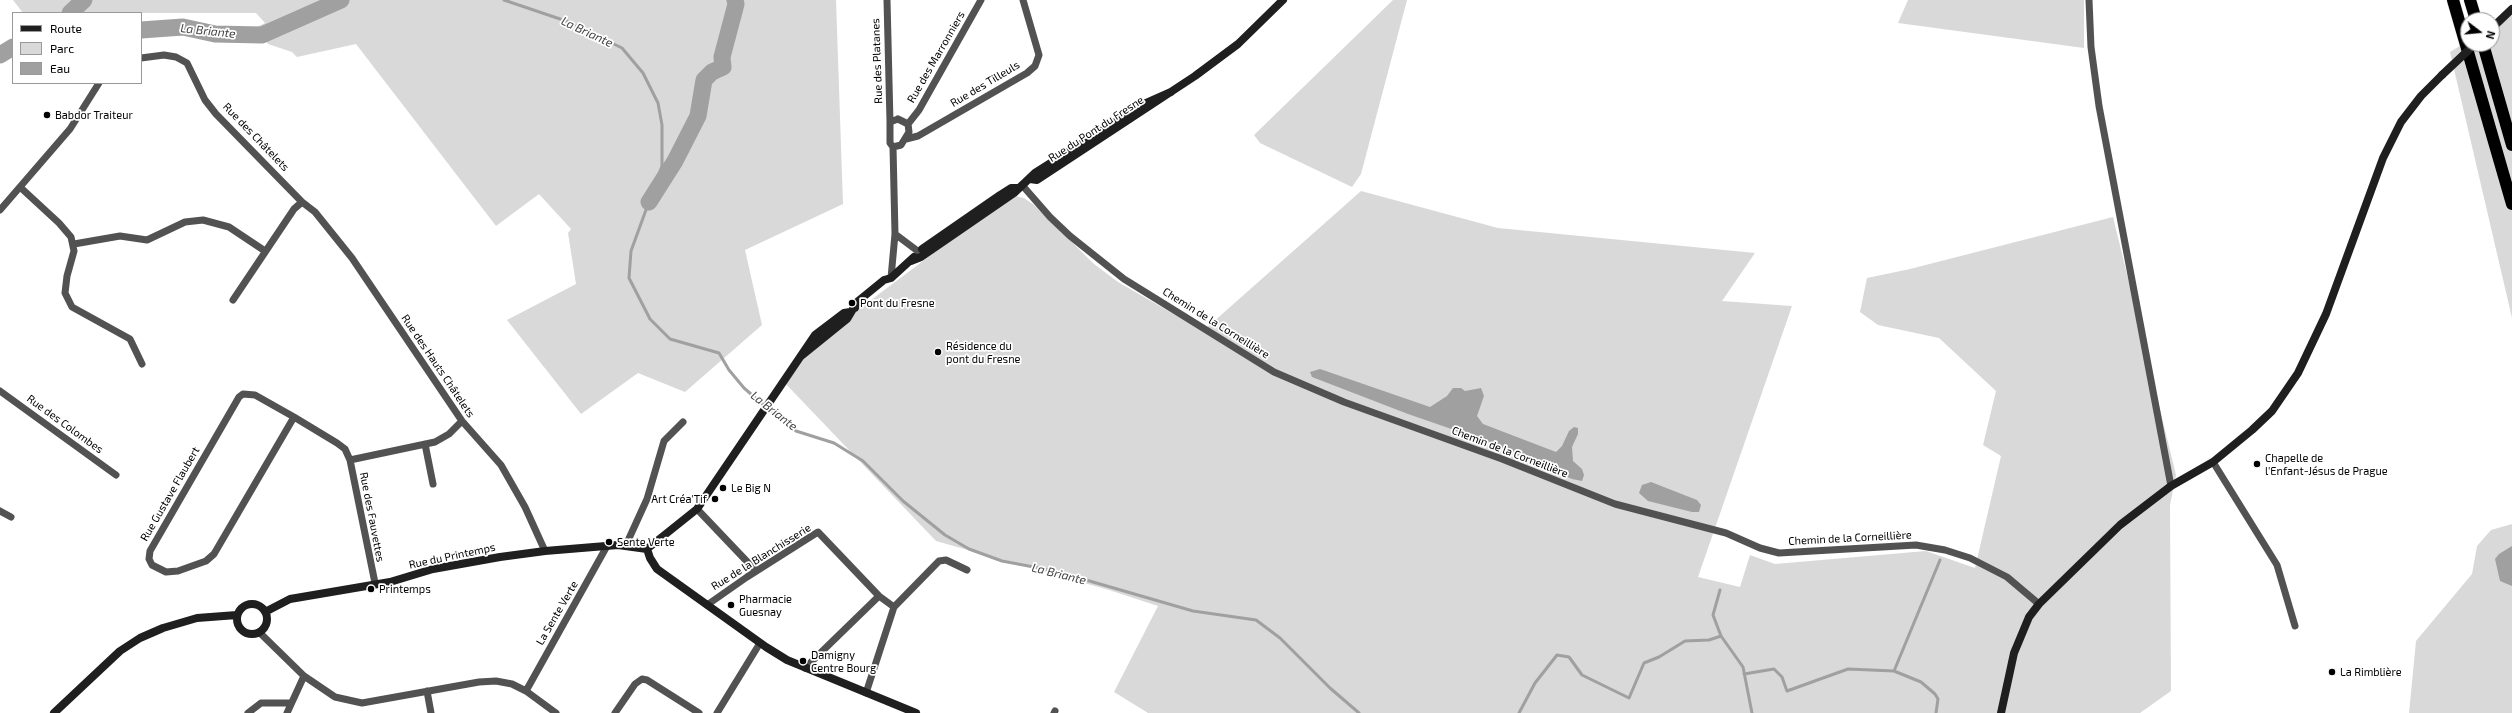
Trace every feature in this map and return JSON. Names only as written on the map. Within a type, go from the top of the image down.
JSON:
[{"type":"highway","points":[[2453,0],[2512,204]]},
{"type":"highway","points":[[2470,0],[2474,12]]},
{"type":"highway","points":[[2485,52],[2512,145]]},
{"type":"main road","name":"Rue du Pont du Fresne","points":[[1255,26],[1276,0]]},
{"type":"main road","name":"Rue du Pont du Fresne","points":[[647,549],[697,508],[756,423],[799,357],[815,336],[844,313],[853,310],[857,302],[884,280],[891,278],[911,261],[1002,201],[1030,179],[1037,180],[1218,60],[1283,0]]},
{"type":"main road","points":[[2500,21],[2512,9]]},
{"type":"main road","points":[[2001,713],[2014,653],[2029,617],[2039,604],[2120,525],[2171,486],[2213,462],[2272,411],[2298,373],[2326,314],[2383,158],[2401,122],[2421,96],[2466,52]]},
{"type":"main road","name":"Rue du Pont du Fresne","points":[[911,261],[919,252],[1000,195],[1011,188],[1020,186]]},
{"type":"main road","name":"Rue du Printemps","points":[[265,612],[290,599],[375,583],[390,582],[460,564],[545,550],[607,546],[626,546],[647,549]]},
{"type":"main road","points":[[647,549],[650,558],[658,569],[760,644],[787,660],[805,668],[916,713]]},
{"type":"main road","points":[[250,604],[261,607],[265,612],[266,623],[259,632],[248,633],[242,631],[238,625],[237,615],[240,609],[250,604]]},
{"type":"main road","points":[[54,713],[120,651],[140,638],[163,628],[197,618],[237,615]]},
{"type":"street","name":"Rue des Platanes","points":[[887,0],[890,143],[893,147]]},
{"type":"street","name":"Rue des Marronniers","points":[[908,124],[919,110],[981,0]]},
{"type":"street","name":"Rue des Tilleuls","points":[[893,147],[901,145],[906,139],[918,136],[1035,66],[1039,55],[1023,0]]},
{"type":"street","points":[[2089,0],[2091,47],[2098,106],[2171,486]]},
{"type":"street","name":"Rue des Châtelets","points":[[142,58],[164,56],[176,57],[186,63],[206,100],[216,114],[302,202]]},
{"type":"street","points":[[0,210],[70,129],[98,84]]},
{"type":"street","points":[[890,122],[898,119],[908,124],[906,139]]},
{"type":"street","points":[[891,278],[895,234],[893,147]]},
{"type":"street","name":"Chemin de la Corneillière","points":[[1020,186],[1070,236],[1124,279],[1274,372],[1344,402],[1502,459],[1615,504],[1726,533],[1760,548],[1779,553],[1916,545],[1945,550],[1970,558],[2007,577],[2039,604]]},
{"type":"street","points":[[20,187],[66,230],[74,244],[74,259],[65,285],[65,293],[72,306],[130,339],[142,364]]},
{"type":"street","points":[[233,300],[294,209],[302,202]]},
{"type":"street","name":"Rue des Hauts Châtelets","points":[[302,202],[315,212],[352,258],[462,421],[507,475],[545,550]]},
{"type":"street","points":[[74,244],[120,236],[147,240],[185,222],[202,220],[229,227],[265,251]]},
{"type":"street","points":[[895,234],[919,252]]},
{"type":"street","name":"Rue des Colombes","points":[[0,391],[116,475]]},
{"type":"street","name":"Rue Gustave Flaubert","points":[[294,417],[214,554],[206,561],[178,571],[166,572],[152,565],[149,559],[150,551],[238,397],[243,394],[251,393],[294,417],[341,446],[350,460]]},
{"type":"street","name":"Rue des Fauvettes","points":[[375,583],[350,460],[425,444],[443,438],[462,421]]},
{"type":"street","points":[[626,546],[647,499],[664,441],[671,432],[683,422]]},
{"type":"street","points":[[425,444],[433,484]]},
{"type":"street","points":[[2213,462],[2277,565],[2295,626]]},
{"type":"street","points":[[697,508],[756,571]]},
{"type":"street","points":[[0,511],[11,517]]},
{"type":"street","name":"Rue de la Blanchisserie","points":[[707,605],[756,571],[818,532],[879,596],[894,607]]},
{"type":"street","name":"La Sente Verte","points":[[526,691],[607,546]]},
{"type":"street","points":[[866,693],[894,607],[939,561],[946,560],[966,570]]},
{"type":"street","points":[[805,668],[879,596]]},
{"type":"street","points":[[259,632],[304,676],[335,696],[362,703],[479,682],[496,681],[512,684],[526,691],[556,713]]},
{"type":"street","points":[[717,713],[760,644]]},
{"type":"street","points":[[286,713],[304,676]]},
{"type":"street","points":[[615,713],[635,684],[642,679],[647,680],[699,713]]},
{"type":"street","points":[[427,691],[431,713]]},
{"type":"street","points":[[248,713],[261,702],[290,703]]},
{"type":"green space","points":[[13,0],[836,0],[843,204],[745,250],[762,325],[685,392],[638,373],[581,414],[507,320],[576,284],[568,233],[571,229],[539,194],[496,226],[356,44],[297,57],[292,52],[268,44],[257,27],[265,23],[256,13],[22,12]]},
{"type":"green space","points":[[1393,0],[1407,0],[1361,174],[1352,187],[1260,143],[1254,135]]},
{"type":"green space","points":[[1908,0],[2084,0],[2084,48],[1898,23]]},
{"type":"green space","points":[[2512,15],[2512,318],[2450,52],[2460,46],[2460,52],[2500,52],[2500,22]]},
{"type":"green space","points":[[1361,191],[1498,228],[1755,253],[1722,301],[1792,306],[1698,577],[1740,587],[1750,555],[1775,564],[1926,551],[1975,568],[2001,456],[1983,445],[1996,391],[1939,338],[1878,325],[1860,312],[1867,278],[1910,269],[2113,217],[2176,475],[2170,505],[2171,691],[2140,713],[1148,713],[1114,692],[1158,606],[1109,590],[936,541],[783,381],[823,336],[943,246],[1015,196],[1024,198],[1034,205],[1094,264],[1118,282],[1203,331]]},
{"type":"green space","points":[[2512,524],[2512,713],[2409,713],[2416,641],[2472,574],[2477,546],[2491,530]]},
{"type":"water","points":[[1320,369],[1430,407],[1447,396],[1453,388],[1461,388],[1465,391],[1481,388],[1484,396],[1477,416],[1483,424],[1556,452],[1562,446],[1569,431],[1574,427],[1578,428],[1578,434],[1572,447],[1573,461],[1582,469],[1584,475],[1582,481],[1572,479],[1492,443],[1408,414],[1312,377],[1310,372]]},
{"type":"water","points":[[1651,482],[1697,500],[1701,505],[1699,512],[1692,512],[1648,501],[1639,493],[1642,485]]},
{"type":"water","points":[[2512,546],[2512,586],[2500,581],[2495,559],[2499,554]]},
{"type":"waterway","points":[[71,12],[84,0]]},
{"type":"waterway","name":"La Briante","points":[[142,30],[183,27],[215,34],[262,35],[341,0]]},
{"type":"waterway","name":"La Briante","points":[[504,0],[569,22],[622,48],[643,73],[658,103],[662,125],[662,166],[631,251],[629,278],[650,319],[670,339],[719,353],[729,370],[744,388],[774,414],[796,431],[834,443],[863,461],[903,501],[945,535],[969,549],[1002,561],[1055,571],[1193,611],[1256,620],[1280,638],[1330,688],[1359,713]]},
{"type":"waterway","points":[[649,202],[675,161],[698,116],[704,80],[712,72],[723,67],[722,57],[736,4],[735,0]]},
{"type":"waterway","name":"La Briante","points":[[0,55],[12,48]]},
{"type":"waterway","points":[[1894,671],[1940,560]]},
{"type":"waterway","points":[[1519,713],[1535,683],[1557,655],[1569,657],[1582,675],[1629,698],[1644,663],[1659,657],[1685,641],[1709,640],[1721,636],[1713,615],[1720,590]]},
{"type":"waterway","points":[[1721,636],[1743,667],[1752,713]]},
{"type":"waterway","points":[[1744,674],[1774,669],[1782,677],[1787,691],[1848,669],[1894,671],[1921,682],[1935,694],[1938,699],[1936,713]]},
{"type":"place","name":"Babdor Traiteur","points":[[47,115]]},
{"type":"place","name":"Pont du Fresne","points":[[852,303]]},
{"type":"place","name":"Résidence du pont du Fresne","points":[[938,352]]},
{"type":"place","name":"Chapelle de l'Enfant-Jésus de Prague","points":[[2257,464]]},
{"type":"place","name":"Le Big N","points":[[723,488]]},
{"type":"place","name":"Art Créa'Tif","points":[[715,499]]},
{"type":"place","name":"Sente Verte","points":[[609,542]]},
{"type":"place","name":"Printemps","points":[[371,589]]},
{"type":"place","name":"Pharmacie Guesnay","points":[[731,605]]},
{"type":"place","name":"Damigny Centre Bourg","points":[[803,661]]},
{"type":"place","name":"La Rimblière","points":[[2332,672]]}]
